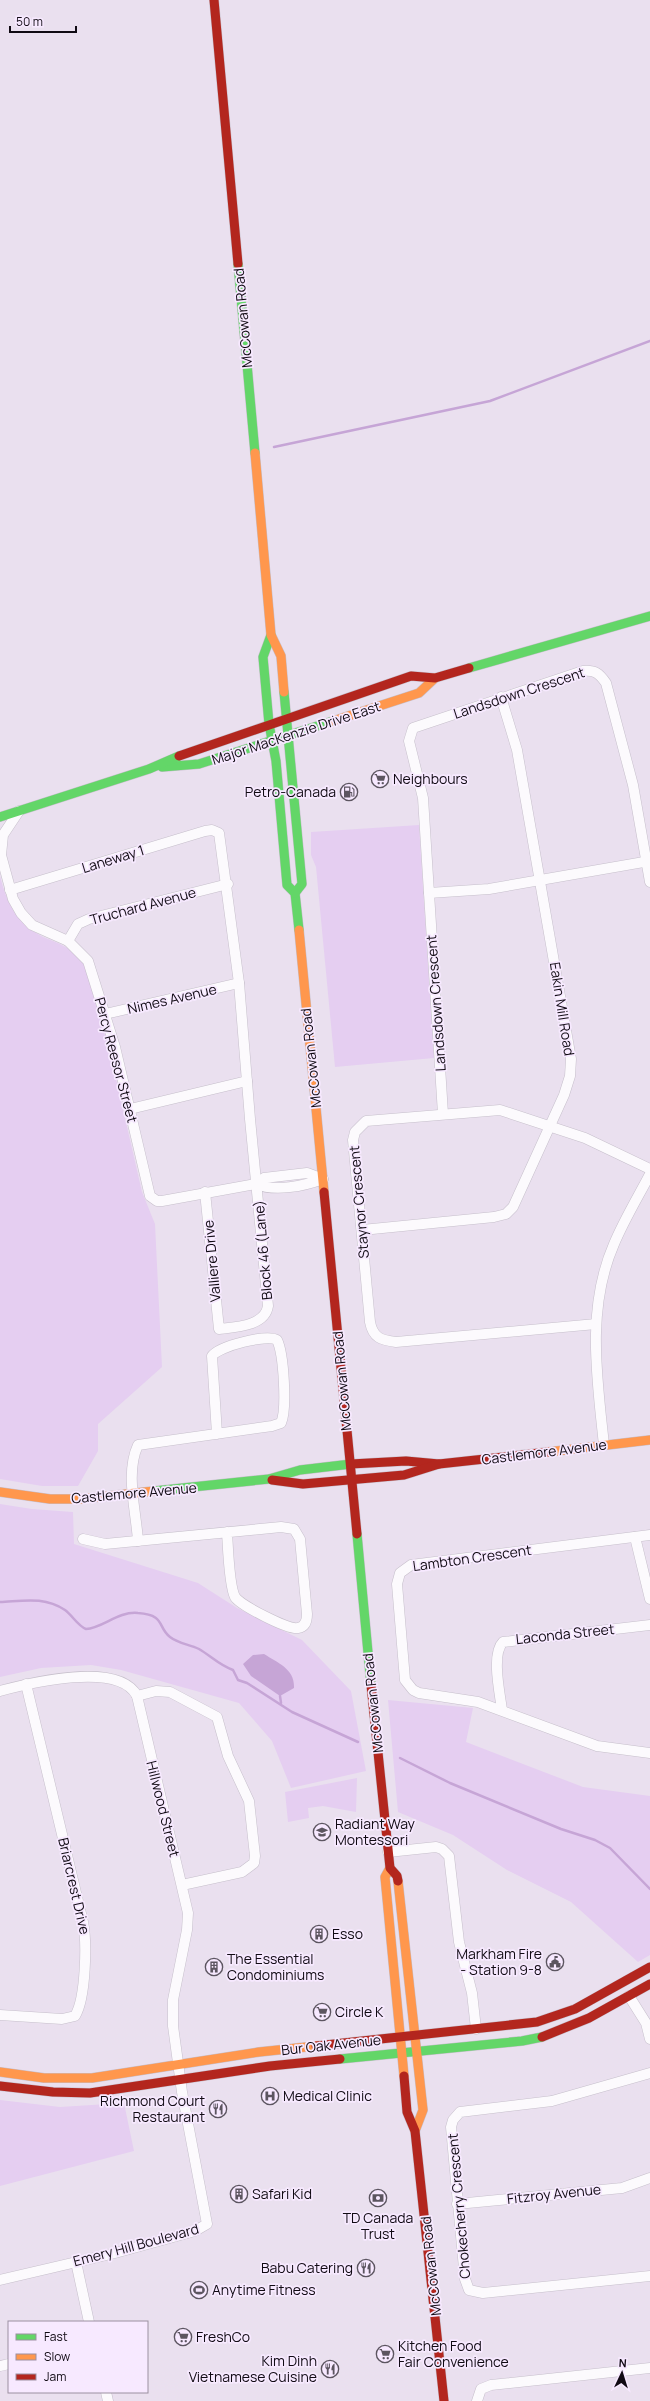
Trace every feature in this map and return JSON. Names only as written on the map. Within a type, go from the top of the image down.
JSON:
[{"type":"main road","name":"McCowan Road","points":[[214,0],[271,635],[282,656],[302,884],[295,893]]},
{"type":"main road","name":"Major MacKenzie Drive East","points":[[0,817],[149,769],[194,749],[269,724],[287,716],[411,676],[435,678],[650,616]]},
{"type":"main road","name":"McCowan Road","points":[[271,635],[263,657],[269,724],[276,761],[287,885],[295,893],[388,1852],[390,1868],[397,1876],[418,2052],[423,2110],[415,2131]]},
{"type":"main road","name":"Major MacKenzie Drive East","points":[[149,769],[199,764],[419,693],[435,678]]},
{"type":"main road","name":"Castlemore Avenue","points":[[269,1479],[304,1484],[352,1480],[406,1474],[439,1464],[650,1440]]},
{"type":"main road","name":"Castlemore Avenue","points":[[0,1492],[40,1498],[70,1499],[269,1479],[300,1470],[350,1464],[406,1461],[439,1464]]},
{"type":"main road","name":"McCowan Road","points":[[390,1868],[385,1877],[407,2112],[415,2131],[444,2401]]},
{"type":"main road","name":"Bur Oak Avenue","points":[[0,2072],[44,2078],[82,2079],[259,2052],[531,2023],[557,2017],[590,2002],[650,1967]]},
{"type":"main road","name":"Bur Oak Avenue","points":[[0,2086],[40,2092],[90,2093],[270,2066],[522,2041],[546,2036],[576,2025],[650,1984]]},
{"type":"street","name":"Landsdown Crescent","points":[[443,1114],[423,798],[409,736],[413,728],[583,671],[592,670],[600,674],[606,683],[633,785],[648,861],[650,882]]},
{"type":"street","name":"Eakin Mill Road","points":[[362,1230],[494,1218],[506,1214],[513,1207],[568,1084],[571,1059],[540,880],[517,750],[501,698]]},
{"type":"street","name":"Percy Reesor Street","points":[[19,811],[3,835],[0,854],[10,890],[17,907],[32,925],[68,941],[88,960],[105,1014],[130,1109],[150,1196],[157,1201],[162,1201],[205,1192],[256,1184],[264,1178],[307,1173],[323,1179]]},
{"type":"street","name":"Laneway 1","points":[[10,890],[205,831],[216,831]]},
{"type":"street","name":"Block 46 (Lane)","points":[[216,831],[222,837],[239,983],[268,1310],[259,1321],[219,1329]]},
{"type":"street","points":[[429,893],[489,889],[648,861]]},
{"type":"street","name":"Truchard Avenue","points":[[68,941],[78,924],[89,919],[228,884]]},
{"type":"street","name":"Nimes Avenue","points":[[105,1014],[239,983]]},
{"type":"street","points":[[130,1109],[247,1081]]},
{"type":"street","name":"Staynor Crescent","points":[[596,1324],[396,1342],[381,1340],[373,1334],[370,1322],[353,1140],[354,1132],[366,1121],[500,1110],[591,1140],[650,1169]]},
{"type":"street","points":[[604,1445],[595,1351],[596,1324],[604,1272],[614,1245],[650,1174]]},
{"type":"street","name":"Valliere Drive","points":[[205,1192],[219,1329]]},
{"type":"street","points":[[138,1541],[132,1467],[138,1444],[216,1434],[281,1423],[284,1407],[281,1354],[277,1340],[268,1337],[222,1348],[212,1356],[216,1434]]},
{"type":"street","points":[[83,1539],[106,1544],[226,1532],[289,1527],[299,1534],[307,1614],[305,1624],[302,1627],[296,1628],[286,1626],[238,1601],[233,1591],[226,1532]]},
{"type":"street","name":"Lambton Crescent","points":[[650,1535],[411,1565],[400,1572],[397,1584],[406,1680],[408,1686],[419,1693],[470,1700],[502,1710],[597,1746],[650,1753]]},
{"type":"street","points":[[635,1537],[650,1599]]},
{"type":"street","name":"Laconda Street","points":[[502,1710],[496,1657],[503,1642],[650,1625]]},
{"type":"street","points":[[0,1691],[56,1678],[98,1678],[125,1684],[134,1690],[137,1696],[156,1691],[170,1692],[217,1717],[228,1756],[249,1801],[255,1856],[254,1864],[242,1872],[182,1885]]},
{"type":"street","name":"Briarcrest Drive","points":[[0,2015],[62,2019],[75,2016],[79,2004],[86,1951],[83,1922],[26,1684]]},
{"type":"street","name":"Hillwood Street","points":[[137,1696],[182,1885],[188,1922],[175,1989],[173,2014],[179,2065]]},
{"type":"street","points":[[388,1852],[436,1848],[442,1849],[449,1856],[459,1942],[472,1993],[476,2029]]},
{"type":"street","points":[[630,1996],[646,2023],[650,2039]]},
{"type":"street","name":"Emery Hill Boulevard","points":[[0,2280],[195,2231],[207,2224],[180,2079],[179,2065]]},
{"type":"street","name":"Chokecherry Crescent","points":[[650,2073],[546,2102],[460,2112],[453,2120],[451,2127],[457,2204],[466,2285],[475,2293],[650,2276]]},
{"type":"street","name":"Fitzroy Avenue","points":[[457,2204],[622,2188],[650,2178]]},
{"type":"street","points":[[76,2262],[89,2321]]},
{"type":"street","points":[[477,2401],[481,2389],[491,2385],[650,2368]]},
{"type":"shaded area","points":[[419,825],[434,1058],[335,1067],[316,867],[311,855],[311,832]]},
{"type":"shaded area","points":[[0,876],[6,896],[16,914],[22,921],[38,934],[75,953],[86,968],[111,1057],[142,1192],[155,1224],[162,1367],[98,1424],[98,1451],[78,1486],[42,1486],[0,1479]]},
{"type":"shaded area","points":[[0,1504],[32,1509],[73,1512],[74,1544],[198,1583],[237,1608],[302,1640],[351,1691],[366,1771],[291,1788],[272,1741],[239,1703],[121,1670],[91,1665],[41,1668],[0,1677]]},
{"type":"shaded area","points":[[264,1654],[289,1671],[294,1681],[294,1688],[280,1696],[251,1676],[243,1664],[253,1655]]},
{"type":"shaded area","points":[[388,1700],[473,1708],[466,1742],[583,1787],[650,1796],[650,1955],[638,1962],[571,1902],[507,1870],[453,1835],[398,1812]]},
{"type":"shaded area","points":[[357,1778],[356,1812],[323,1806],[308,1808],[309,1818],[288,1822],[285,1792]]},
{"type":"shaded area","points":[[0,2100],[60,2107],[124,2103],[134,2151],[0,2186]]},
{"type":"waterway","points":[[274,447],[490,401],[650,341]]},
{"type":"waterway","points":[[0,1602],[33,1600],[49,1603],[65,1610],[86,1629],[131,1613],[153,1616],[160,1622],[163,1629],[170,1637],[199,1649],[219,1663],[233,1670],[238,1680],[247,1683],[292,1712],[358,1742]]},
{"type":"waterway","points":[[280,1696],[281,1703]]},
{"type":"waterway","points":[[400,1758],[450,1783],[561,1829],[595,1840],[610,1848],[650,1889]]},
{"type":"traffic: fast","points":[[238,264],[255,453]]},
{"type":"traffic: fast","points":[[469,668],[650,616]]},
{"type":"traffic: fast","points":[[271,635],[263,657],[269,724],[276,761],[287,885],[295,893],[299,930]]},
{"type":"traffic: fast","points":[[284,692],[302,884],[295,893]]},
{"type":"traffic: fast","points":[[162,767],[199,764],[333,721]]},
{"type":"traffic: fast","points":[[0,817],[149,769],[179,756]]},
{"type":"traffic: fast","points":[[154,1491],[269,1479],[300,1470],[351,1464]]},
{"type":"traffic: fast","points":[[357,1534],[371,1685]]},
{"type":"traffic: fast","points":[[340,2059],[522,2041],[542,2037]]},
{"type":"traffic: slow","points":[[255,453],[271,635],[281,656],[284,692]]},
{"type":"traffic: slow","points":[[333,721],[419,693],[435,678]]},
{"type":"traffic: slow","points":[[299,930],[324,1192]]},
{"type":"traffic: slow","points":[[548,1452],[650,1440]]},
{"type":"traffic: slow","points":[[0,1492],[50,1499],[81,1499],[154,1491]]},
{"type":"traffic: slow","points":[[390,1868],[385,1877],[404,2076]]},
{"type":"traffic: slow","points":[[398,1881],[423,2110],[415,2131]]},
{"type":"traffic: slow","points":[[0,2072],[44,2078],[92,2078],[259,2052],[316,2046]]},
{"type":"traffic: jam","points":[[214,0],[238,264]]},
{"type":"traffic: jam","points":[[179,756],[411,676],[435,678],[469,668]]},
{"type":"traffic: jam","points":[[324,1192],[357,1534]]},
{"type":"traffic: jam","points":[[272,1480],[303,1484],[404,1475],[439,1464],[548,1452]]},
{"type":"traffic: jam","points":[[351,1464],[406,1461],[439,1464]]},
{"type":"traffic: jam","points":[[371,1685],[390,1868],[397,1876],[398,1881]]},
{"type":"traffic: jam","points":[[316,2046],[537,2022],[575,2009],[650,1967]]},
{"type":"traffic: jam","points":[[542,2037],[589,2018],[650,1984]]},
{"type":"traffic: jam","points":[[0,2086],[53,2092],[90,2093],[270,2066],[340,2059]]},
{"type":"traffic: jam","points":[[404,2076],[407,2112],[415,2131],[444,2401]]},
{"type":"place","name":"Neighbours","points":[[380,779]]},
{"type":"place","name":"Petro-Canada","points":[[349,792]]},
{"type":"place","name":"Radiant Way Montessori","points":[[322,1832]]},
{"type":"place","name":"Esso","points":[[319,1934]]},
{"type":"place","name":"Markham Fire - Station 9-8","points":[[555,1962]]},
{"type":"place","name":"The Essential Condominiums","points":[[214,1967]]},
{"type":"place","name":"Circle K","points":[[322,2012]]},
{"type":"place","name":"Medical Clinic","points":[[270,2096]]},
{"type":"place","name":"Richmond Court Restaurant","points":[[218,2109]]},
{"type":"place","name":"Safari Kid","points":[[239,2194]]},
{"type":"place","name":"TD Canada Trust","points":[[378,2198]]},
{"type":"place","name":"Babu Catering","points":[[366,2268]]},
{"type":"place","name":"Anytime Fitness","points":[[199,2290]]},
{"type":"place","name":"FreshCo","points":[[183,2337]]},
{"type":"place","name":"Kitchen Food Fair Convenience","points":[[385,2354]]},
{"type":"place","name":"Kim Dinh Vietnamese Cuisine","points":[[330,2369]]}]
